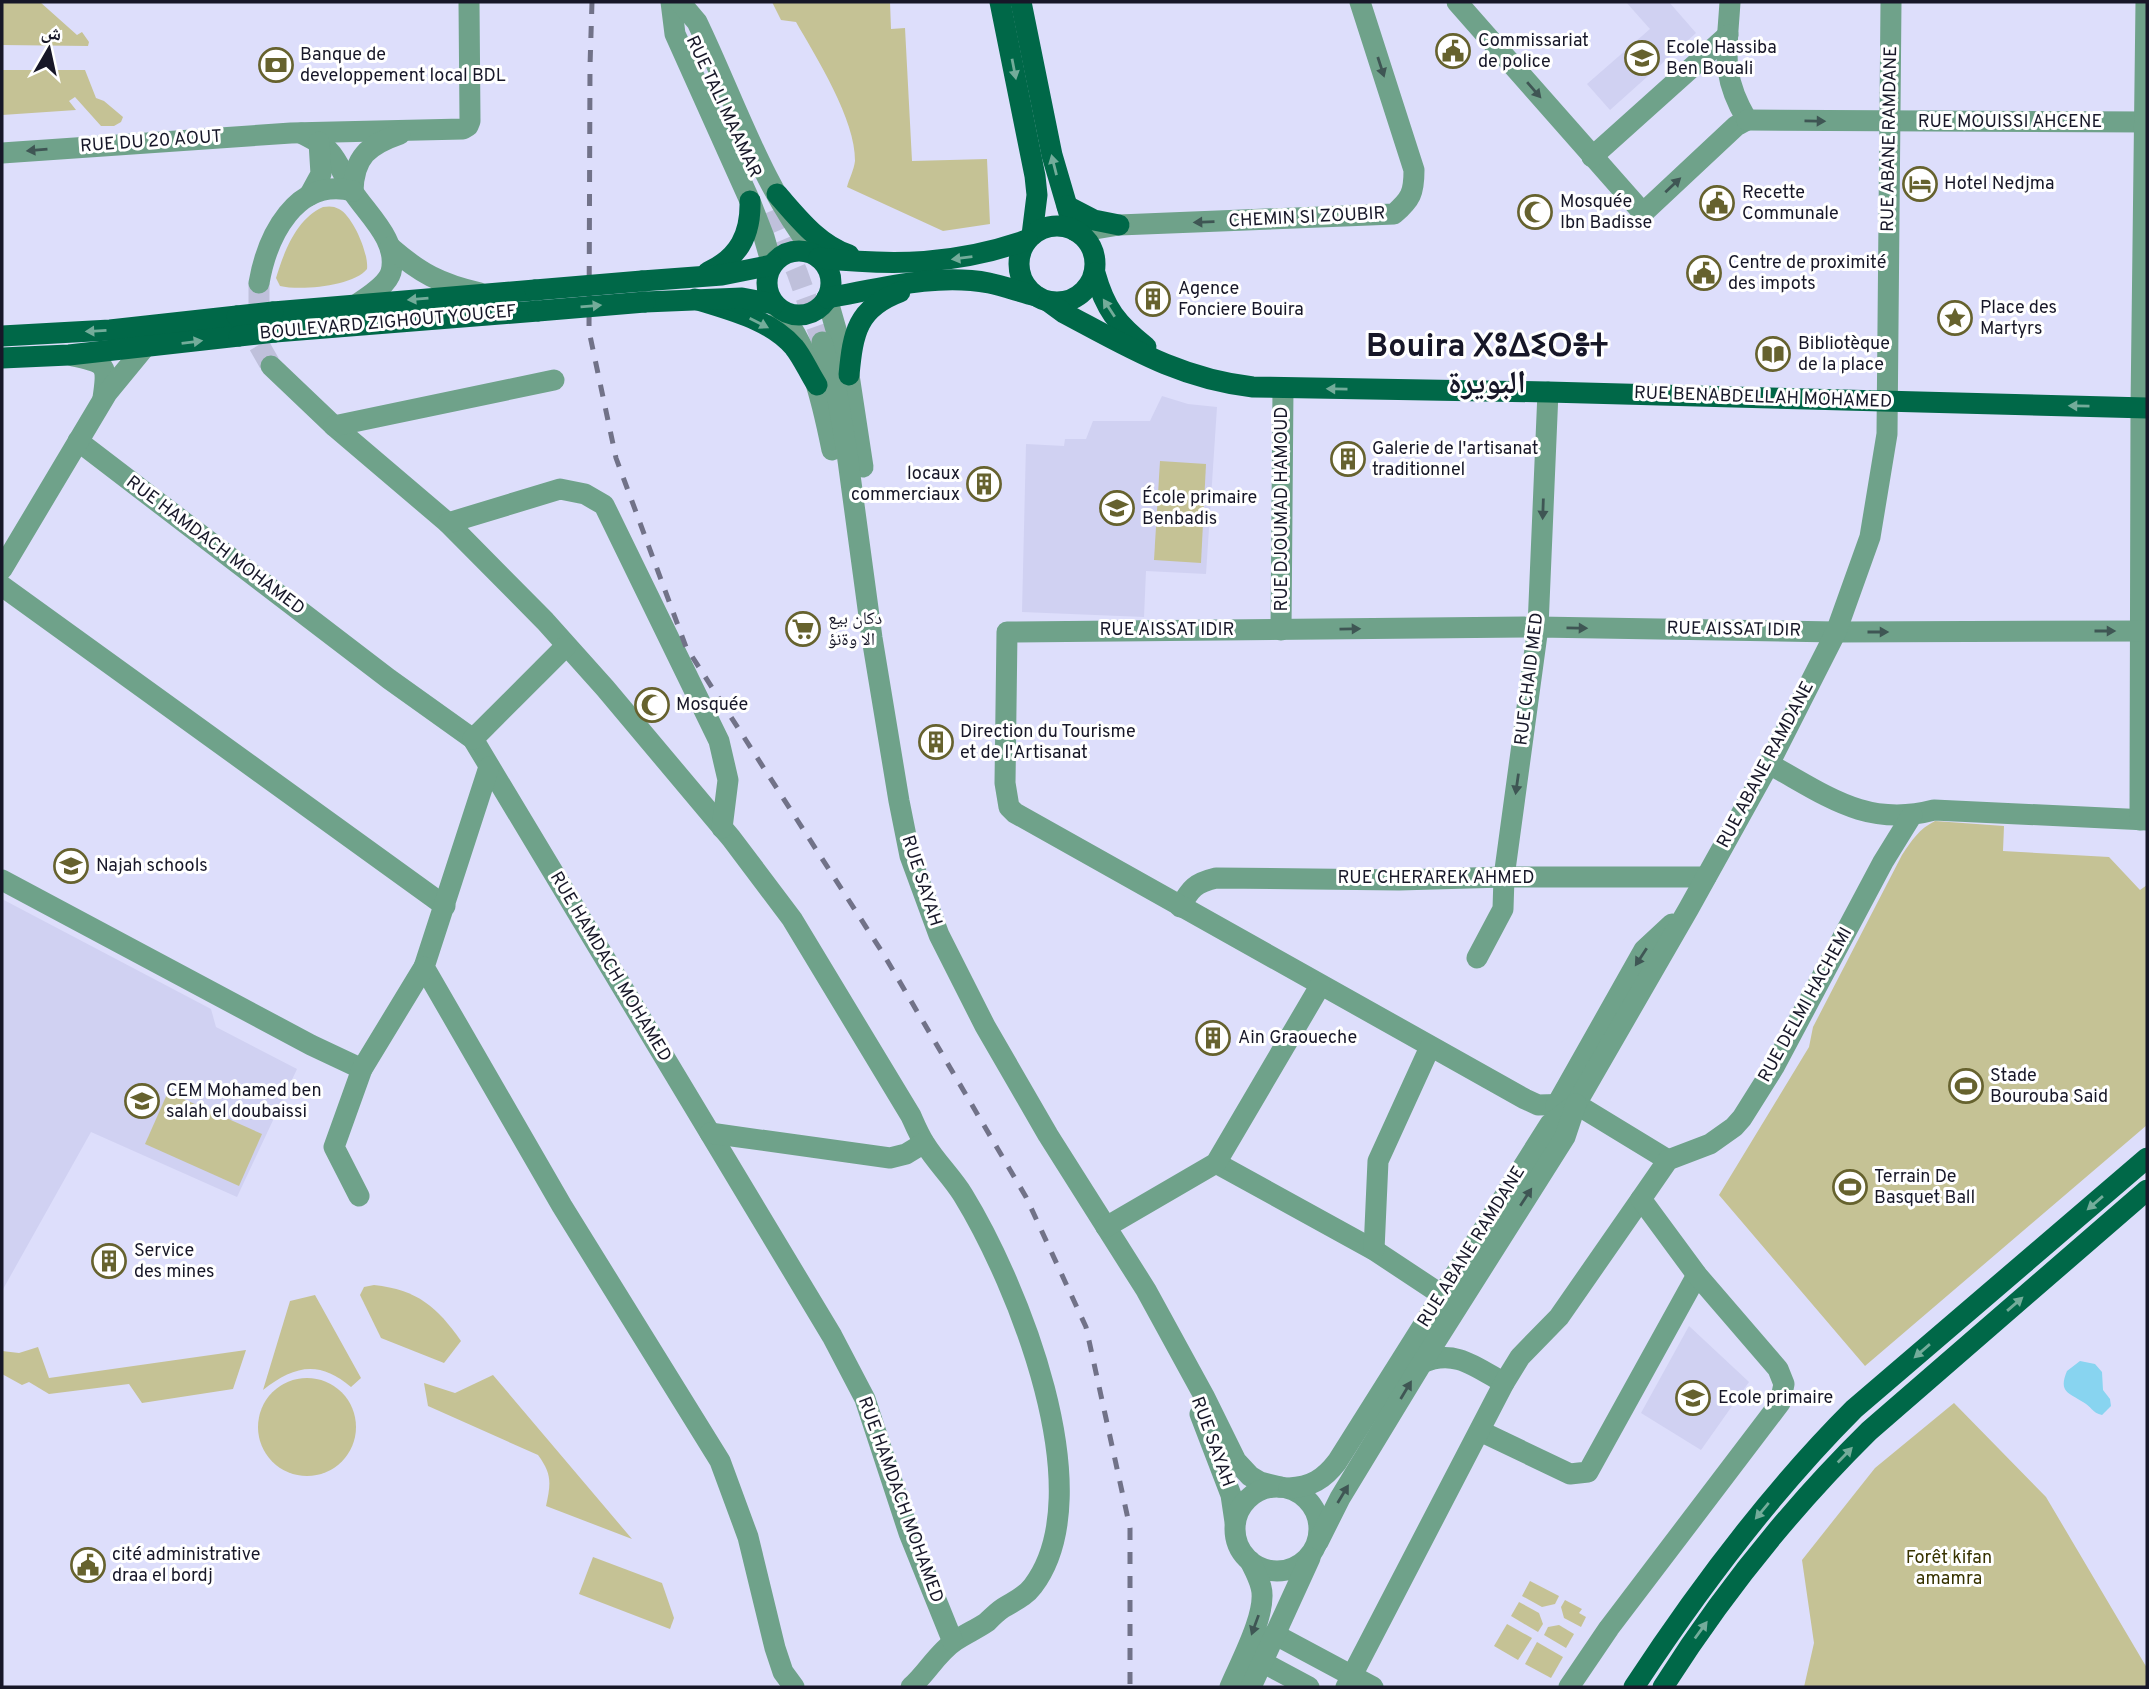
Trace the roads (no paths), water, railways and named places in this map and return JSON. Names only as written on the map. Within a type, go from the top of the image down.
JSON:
[{"type":"main road","points":[[1000,2],[1037,195],[1030,237],[1022,249],[1019,271],[1029,290],[1043,299]]},
{"type":"main road","points":[[1021,2],[1052,155],[1076,231]]},
{"type":"main road","points":[[696,277],[718,268],[742,245],[748,232],[750,201]]},
{"type":"main road","points":[[774,203],[826,245],[870,264]]},
{"type":"main road","points":[[1067,206],[1094,220],[1119,225]]},
{"type":"main road","points":[[819,258],[870,264],[967,258],[992,253],[1052,226],[1064,226],[1087,239],[1096,261],[1090,284],[1072,299],[1043,299],[969,280],[898,285],[827,298]]},
{"type":"main road","points":[[789,253],[810,253],[819,258],[825,264],[831,281],[827,298],[821,306],[802,315],[782,310],[775,304],[767,285],[772,265],[789,253]]},
{"type":"main road","name":"BOULEVARD ZIGHOUT YOUCEF","points":[[2,336],[238,326],[644,291],[696,277],[772,265]]},
{"type":"main road","name":"RUE BENABDELLAH MOHAMED","points":[[1094,273],[1106,308],[1133,338],[1172,368]]},
{"type":"main road","points":[[849,375],[855,334],[866,314],[889,296],[925,282]]},
{"type":"main road","name":"BOULEVARD ZIGHOUT YOUCEF","points":[[644,291],[695,299],[742,298],[775,304]]},
{"type":"main road","name":"BOULEVARD ZIGHOUT YOUCEF","points":[[274,322],[356,304],[483,293],[536,300]]},
{"type":"main road","points":[[695,299],[753,319],[773,330],[793,346],[817,385]]},
{"type":"main road","name":"RUE BENABDELLAH MOHAMED","points":[[1043,299],[1064,313],[1172,368],[1224,384],[1283,388],[1548,392],[2144,408]]},
{"type":"main road","name":"BOULEVARD ZIGHOUT YOUCEF","points":[[2,358],[144,348],[238,326]]},
{"type":"main road","points":[[1634,1687],[1720,1563],[1761,1511],[1829,1434],[1854,1409],[2147,1158]]},
{"type":"main road","points":[[1663,1687],[1735,1584],[1778,1529],[1842,1457],[1878,1422],[2147,1190]]},
{"type":"street","name":"RUE DU 20 AOUT","points":[[2,153],[165,140],[310,138],[468,126],[469,2]]},
{"type":"street","points":[[675,2],[675,34],[750,201],[772,265]]},
{"type":"street","points":[[675,2],[697,22],[774,203],[819,258]]},
{"type":"street","name":"CHEMIN SI ZOUBIR","points":[[1076,231],[1119,225],[1394,214],[1407,202],[1414,189],[1414,170],[1360,2]]},
{"type":"street","points":[[1457,2],[1643,213],[1736,126],[1747,120],[1735,99],[1727,76],[1725,57],[1730,2]]},
{"type":"street","name":"RUE ABANE RAMDANE","points":[[1285,1488],[1306,1487],[1322,1479],[1355,1435],[1555,1110],[1689,908],[1769,764],[1836,632],[1870,537],[1887,433],[1891,2]]},
{"type":"street","points":[[1769,764],[1832,798],[1867,813],[1912,816],[1934,810],[2144,820],[2146,2]]},
{"type":"street","points":[[1592,157],[1728,35]]},
{"type":"street","name":"RUE MOUISSI AHCENE","points":[[1747,120],[2146,122]]},
{"type":"street","points":[[352,191],[354,170],[361,157],[381,141],[411,130]]},
{"type":"street","points":[[310,138],[340,165],[352,191],[373,217],[390,247],[433,279],[483,293]]},
{"type":"street","points":[[259,283],[272,237],[288,215],[309,196],[321,174],[310,138]]},
{"type":"street","points":[[309,196],[332,188],[352,191]]},
{"type":"street","points":[[356,304],[383,283],[390,274],[390,247]]},
{"type":"street","points":[[827,298],[849,375],[873,542],[867,606]]},
{"type":"street","points":[[775,304],[792,326],[817,385],[834,456],[846,546],[867,606]]},
{"type":"street","name":"RUE SAYAH","points":[[822,342],[834,381],[841,418],[896,789],[910,856],[921,891],[939,935],[985,1026],[1048,1135],[1146,1290],[1236,1461],[1250,1476],[1261,1482],[1285,1488]]},
{"type":"street","points":[[2,569],[103,400],[144,348]]},
{"type":"street","points":[[68,355],[96,361],[105,368],[107,374],[103,400]]},
{"type":"street","points":[[271,366],[334,426],[448,523],[545,621],[722,828],[792,919],[911,1116],[924,1143],[963,1195],[1007,1281],[1039,1370],[1055,1436],[1060,1500],[1051,1550],[1042,1573],[1031,1589],[986,1623],[953,1642],[911,1687]]},
{"type":"street","points":[[334,426],[554,380]]},
{"type":"street","name":"RUE DJOUMAD HAMOUD","points":[[1281,630],[1283,388]]},
{"type":"street","name":"RUE CHAID MED","points":[[1477,958],[1503,909],[1504,877],[1538,627],[1548,392]]},
{"type":"street","name":"RUE HAMDACH MOHAMED","points":[[78,442],[473,739],[832,1336],[865,1399],[909,1533],[953,1642]]},
{"type":"street","points":[[448,523],[560,489],[585,494],[604,505],[719,741],[728,780],[722,828]]},
{"type":"street","points":[[2,586],[444,906]]},
{"type":"street","name":"RUE AISSAT IDIR","points":[[1668,1160],[1555,1110],[1430,1047],[1015,813],[1009,807],[1005,783],[1007,632],[1538,627],[1836,632],[2144,631]]},
{"type":"street","points":[[473,739],[566,646]]},
{"type":"street","points":[[359,1196],[334,1147],[362,1069],[424,967],[489,767]]},
{"type":"street","name":"RUE DELMI HACHEMI","points":[[1668,1160],[1710,1143],[1734,1127],[1742,1118],[1774,1067],[1883,862],[1912,816]]},
{"type":"street","name":"RUE CHERAREK AHMED","points":[[1180,907],[1189,890],[1200,882],[1216,878],[1399,880],[1706,877]]},
{"type":"street","points":[[2,880],[310,1045],[362,1069]]},
{"type":"street","points":[[424,967],[562,1206],[720,1461],[748,1537],[779,1660],[783,1672],[794,1687]]},
{"type":"street","points":[[1106,1227],[1216,1163],[1320,986]]},
{"type":"street","points":[[1374,1250],[1378,1161],[1430,1047]]},
{"type":"street","points":[[1251,1687],[1340,1498],[1565,1137],[1555,1110]]},
{"type":"street","points":[[710,1133],[890,1158],[906,1154],[924,1143]]},
{"type":"street","points":[[1349,1682],[1504,1383],[1520,1357],[1559,1317],[1668,1160]]},
{"type":"street","points":[[1216,1163],[1374,1250],[1442,1295]]},
{"type":"street","points":[[1570,1687],[1624,1608],[1780,1403],[1784,1384],[1779,1369],[1697,1275],[1641,1199]]},
{"type":"street","points":[[1480,1431],[1570,1474],[1588,1472],[1697,1275]]},
{"type":"street","points":[[1447,1323],[1451,1341],[1463,1360]]},
{"type":"street","points":[[1422,1363],[1443,1356],[1463,1360],[1504,1383]]},
{"type":"street","name":"RUE SAYAH","points":[[1184,1362],[1210,1444],[1234,1504],[1236,1522]]},
{"type":"street","points":[[1230,1687],[1263,1597],[1250,1561],[1239,1548],[1235,1531],[1242,1506],[1254,1493],[1262,1489],[1285,1488],[1306,1498],[1317,1513],[1320,1523],[1316,1546],[1301,1564],[1284,1571],[1266,1570],[1250,1561]]},
{"type":"street","points":[[1274,1634],[1349,1682],[1373,1687]]},
{"type":"street","points":[[1262,1662],[1309,1687]]},
{"type":"tunnel","points":[[771,211],[822,342]]},
{"type":"tunnel","points":[[259,283],[259,345],[271,366]]},
{"type":"railway","points":[[592,2],[589,331],[616,458],[686,647],[884,955],[1026,1197],[1086,1327],[1130,1528],[1130,1687]]},
{"type":"place","name":"Commissariat de police","points":[[1453,51]]},
{"type":"place","name":"Ecole Hassiba Ben Bouali","points":[[1642,58]]},
{"type":"place","name":"Banque de developpement local BDL","points":[[276,65]]},
{"type":"place","name":"Hotel Nedjma","points":[[1920,184]]},
{"type":"place","name":"Recette Communale","points":[[1717,203]]},
{"type":"place","name":"Mosquée Ibn Badisse","points":[[1535,212]]},
{"type":"place","name":"Centre de proximité des impots","points":[[1704,273]]},
{"type":"place","name":"Agence Fonciere Bouira","points":[[1153,299]]},
{"type":"place","name":"Place des Martyrs","points":[[1955,318]]},
{"type":"place","name":"Bibliotèque de la place","points":[[1773,354]]},
{"type":"place","name":"Galerie de l'artisanat traditionnel","points":[[1348,459]]},
{"type":"place","name":"locaux commerciaux","points":[[984,484]]},
{"type":"place","name":"École primaire Benbadis","points":[[1117,508]]},
{"type":"place","name":"دكان بيع الا وةنؤ","points":[[803,629]]},
{"type":"place","name":"Mosquée","points":[[652,705]]},
{"type":"place","name":"Direction du Tourisme et de l'Artisanat","points":[[936,742]]},
{"type":"place","name":"Najah schools","points":[[71,866]]},
{"type":"place","name":"Ain Graoueche","points":[[1213,1038]]},
{"type":"place","name":"Stade Bourouba Said","points":[[1966,1086]]},
{"type":"place","name":"CEM Mohamed ben salah el doubaissi","points":[[142,1101]]},
{"type":"place","name":"Terrain De Basquet Ball","points":[[1850,1187]]},
{"type":"place","name":"Service des mines","points":[[109,1261]]},
{"type":"place","name":"Ecole primaire","points":[[1693,1398]]},
{"type":"place","name":"cité administrative draa el bordj","points":[[88,1565]]},
{"type":"district","name":"Bouira ⵝⵓⵠⵉⵔⴻⵜ البويرة","points":[[1487,366]]},
{"type":"park label","name":"Forêt kifan amamra","points":[[1949,1568]]}]
